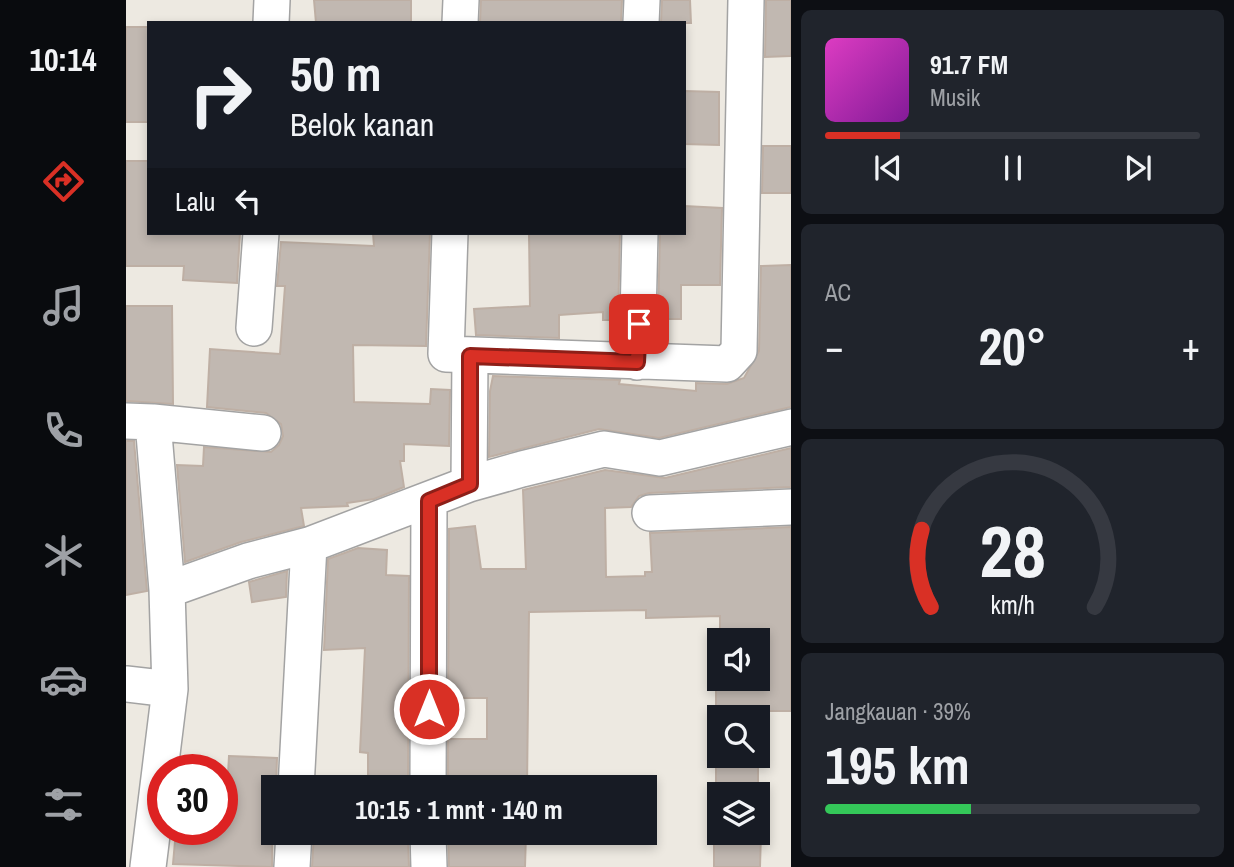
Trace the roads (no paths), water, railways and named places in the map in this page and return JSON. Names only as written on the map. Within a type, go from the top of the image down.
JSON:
[{"type":"street","points":[[271,21],[272,0]]},
{"type":"street","points":[[460,21],[461,0]]},
{"type":"street","points":[[642,0],[642,21]]},
{"type":"street","points":[[450,235],[446,354],[727,364],[738,351],[746,0]]},
{"type":"street","points":[[254,328],[261,235]]},
{"type":"street","points":[[637,362],[640,235]]},
{"type":"street","points":[[470,356],[470,484]]},
{"type":"street","points":[[148,867],[170,689],[167,590],[139,421],[263,433]]},
{"type":"street","points":[[167,590],[247,561],[309,545],[470,484],[604,449],[660,458],[791,427]]},
{"type":"street","points":[[428,775],[429,501]]},
{"type":"street","points":[[650,513],[791,507]]},
{"type":"street","points":[[297,775],[309,545]]},
{"type":"street","points":[[126,684],[170,689]]},
{"type":"street","points":[[292,867],[293,845]]},
{"type":"street","points":[[428,845],[429,867]]}]
